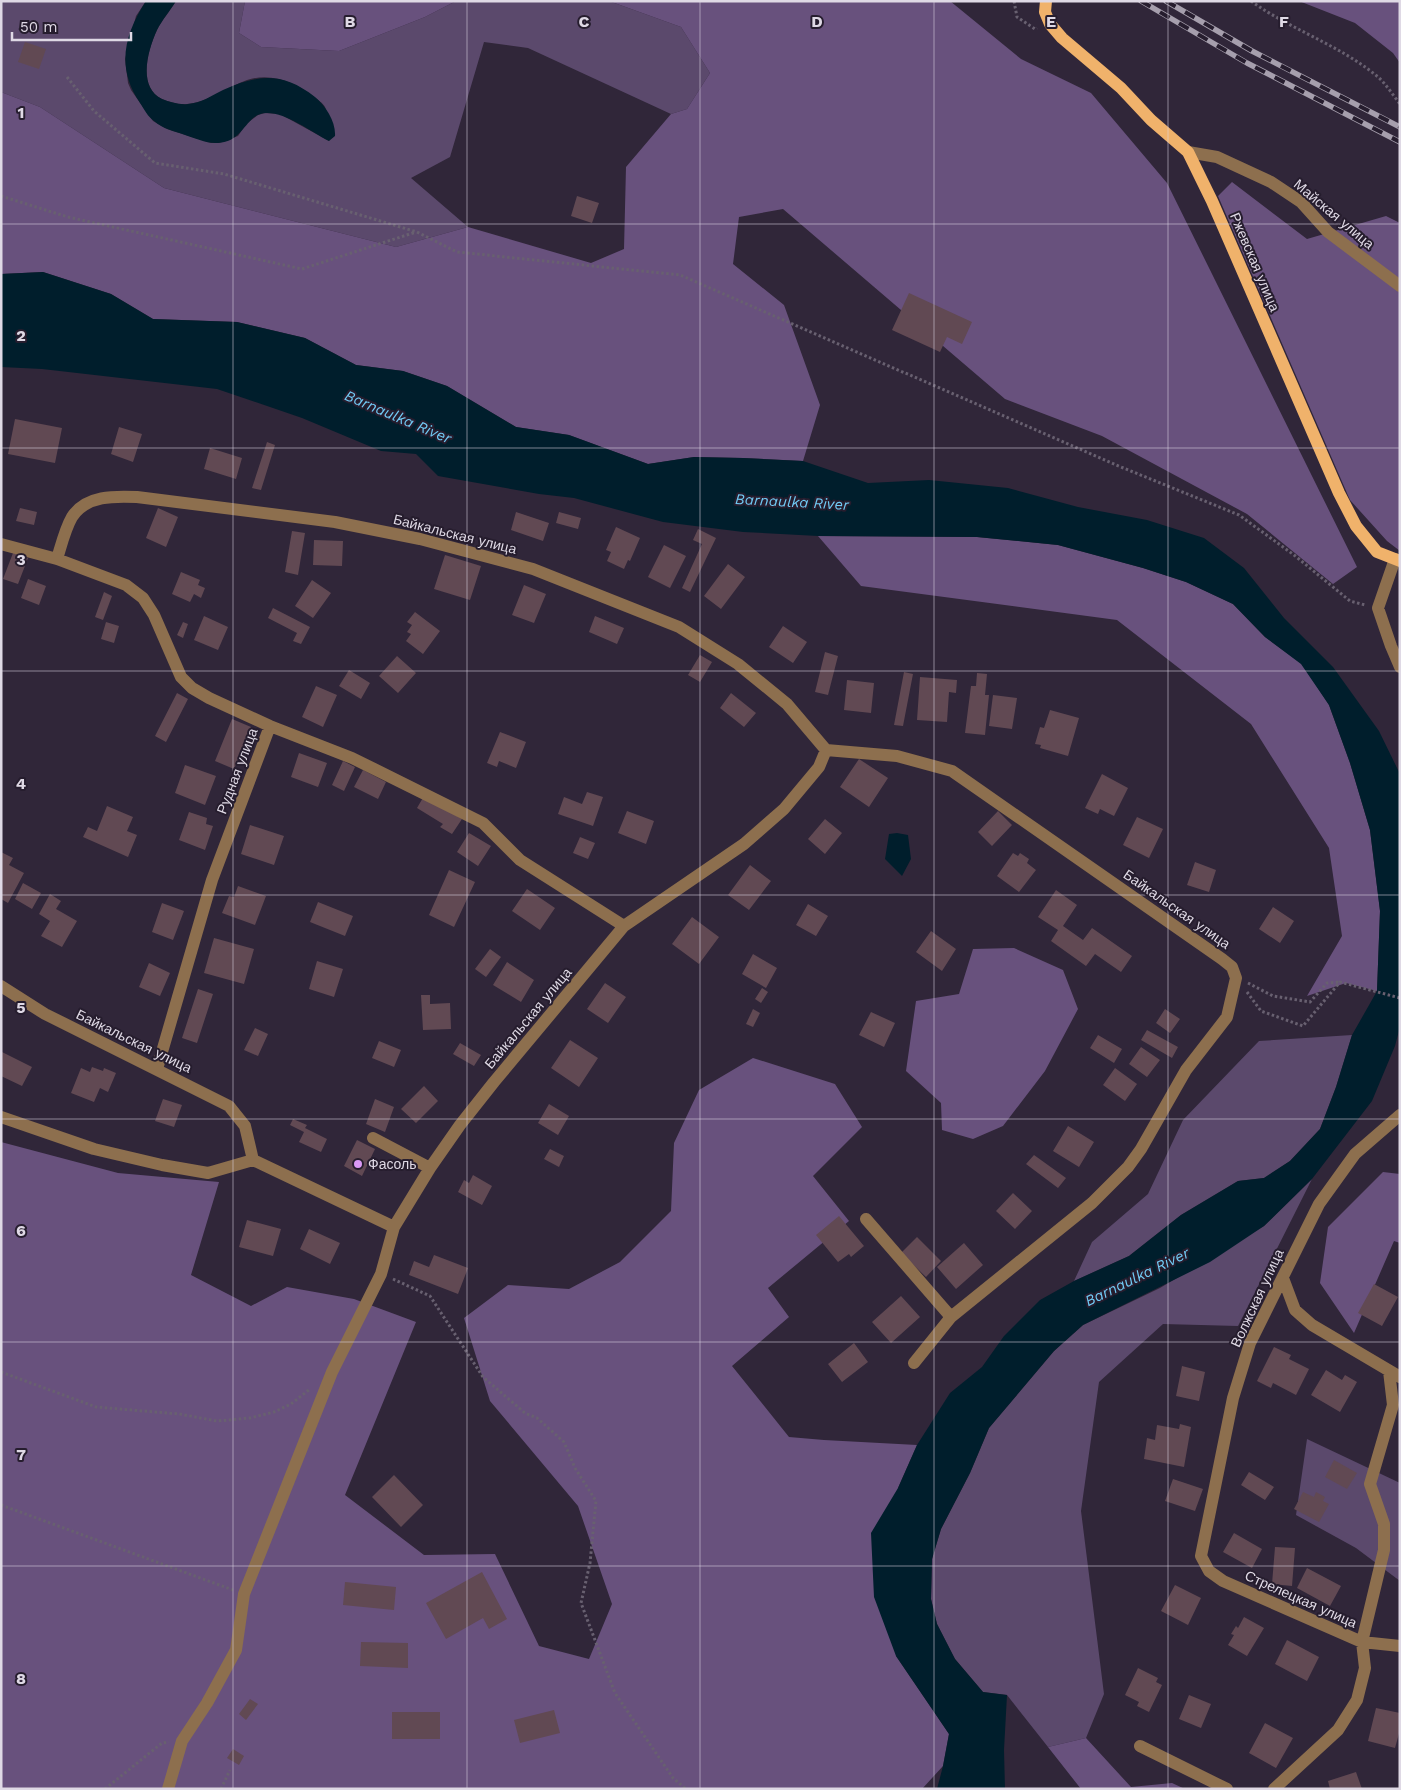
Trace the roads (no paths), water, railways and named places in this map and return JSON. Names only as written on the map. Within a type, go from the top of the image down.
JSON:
[{"type":"main road","name":"Ржевская улица","points":[[1046,1],[1045,12],[1050,24],[1062,38],[1121,88],[1151,120],[1188,152],[1212,201],[1339,493],[1356,526],[1377,552],[1397,560]]},
{"type":"street","name":"Майская улица","points":[[1188,152],[1216,157],[1271,182],[1301,202],[1328,232],[1400,286]]},
{"type":"street","name":"Байкальская улица","points":[[57,558],[72,517],[82,507],[99,498],[116,496],[335,522],[420,539],[533,569],[679,627],[738,664],[786,704],[826,750],[897,756],[952,771],[1232,966],[1236,978],[1227,1017],[1186,1070],[1141,1149],[1128,1167],[1092,1203],[951,1316]]},
{"type":"street","name":"Рудная улица","points":[[1,544],[57,558],[126,585],[143,598],[154,615],[181,677],[192,688],[208,698],[270,726],[212,880],[157,1069]]},
{"type":"street","points":[[1397,560],[1378,608],[1390,646],[1400,668]]},
{"type":"street","points":[[270,726],[352,758],[484,823],[520,860],[624,926]]},
{"type":"street","name":"Байкальская улица","points":[[168,1789],[182,1741],[207,1703],[236,1650],[244,1594],[332,1372],[381,1274],[394,1227],[430,1168],[460,1125],[494,1082],[624,926],[744,844],[784,809],[819,767],[826,750]]},
{"type":"street","name":"Байкальская улица","points":[[1,986],[45,1014],[229,1106],[244,1126],[253,1160]]},
{"type":"street","name":"Волжская улица","points":[[1202,1556],[1233,1398],[1250,1343],[1319,1204],[1355,1154],[1400,1115]]},
{"type":"street","points":[[1,1117],[94,1148],[190,1170],[208,1173],[253,1160],[394,1227]]},
{"type":"street","points":[[373,1138],[430,1168]]},
{"type":"street","points":[[866,1219],[951,1316],[914,1363]]},
{"type":"street","points":[[1274,1789],[1338,1730],[1357,1700],[1365,1668],[1362,1642],[1384,1550],[1384,1524],[1370,1484],[1393,1405],[1395,1374],[1312,1325],[1295,1310],[1283,1278]]},
{"type":"street","name":"Стрелецкая улица","points":[[1202,1556],[1210,1570],[1223,1581],[1362,1642],[1400,1646]]},
{"type":"street","points":[[1140,1746],[1227,1789]]},
{"type":"water","points":[[146,1],[176,1],[157,30],[148,57],[147,77],[149,86],[162,99],[178,104],[193,103],[248,81],[270,78],[281,80],[303,89],[319,101],[332,120],[335,136],[329,141],[291,119],[267,113],[260,114],[254,118],[234,138],[218,143],[210,143],[169,130],[157,124],[148,115],[132,90],[126,64],[128,39],[132,26]]},
{"type":"water","name":"Barnaulka River","points":[[43,272],[111,294],[153,319],[237,322],[305,338],[356,365],[403,371],[447,386],[516,427],[569,435],[648,464],[694,457],[803,461],[868,483],[929,480],[1008,488],[1078,507],[1147,520],[1204,538],[1244,568],[1284,618],[1333,667],[1379,731],[1400,774],[1400,1027],[1395,1046],[1372,1101],[1312,1179],[1264,1226],[1210,1262],[1083,1325],[1054,1351],[989,1428],[970,1473],[941,1529],[932,1559],[931,1599],[937,1624],[955,1659],[983,1692],[1007,1695],[1004,1750],[1005,1789],[937,1789],[949,1734],[896,1656],[874,1597],[871,1533],[898,1488],[917,1445],[950,1393],[982,1367],[1004,1336],[1040,1300],[1074,1281],[1129,1256],[1181,1215],[1238,1181],[1264,1178],[1290,1161],[1320,1129],[1336,1087],[1352,1035],[1377,991],[1380,911],[1370,830],[1350,763],[1329,705],[1301,664],[1265,637],[1233,604],[1186,582],[1143,568],[1058,545],[977,537],[818,536],[743,532],[663,522],[574,498],[539,494],[438,476],[416,454],[381,451],[302,418],[217,389],[42,369],[1,367],[1,274]]},
{"type":"water","points":[[889,834],[908,835],[911,859],[902,876],[885,859]]},
{"type":"railway","points":[[1141,1],[1247,63],[1400,142]]},
{"type":"railway","points":[[1166,1],[1252,51],[1400,127]]},
{"type":"place","name":"Фасоль","points":[[358,1164]]}]
